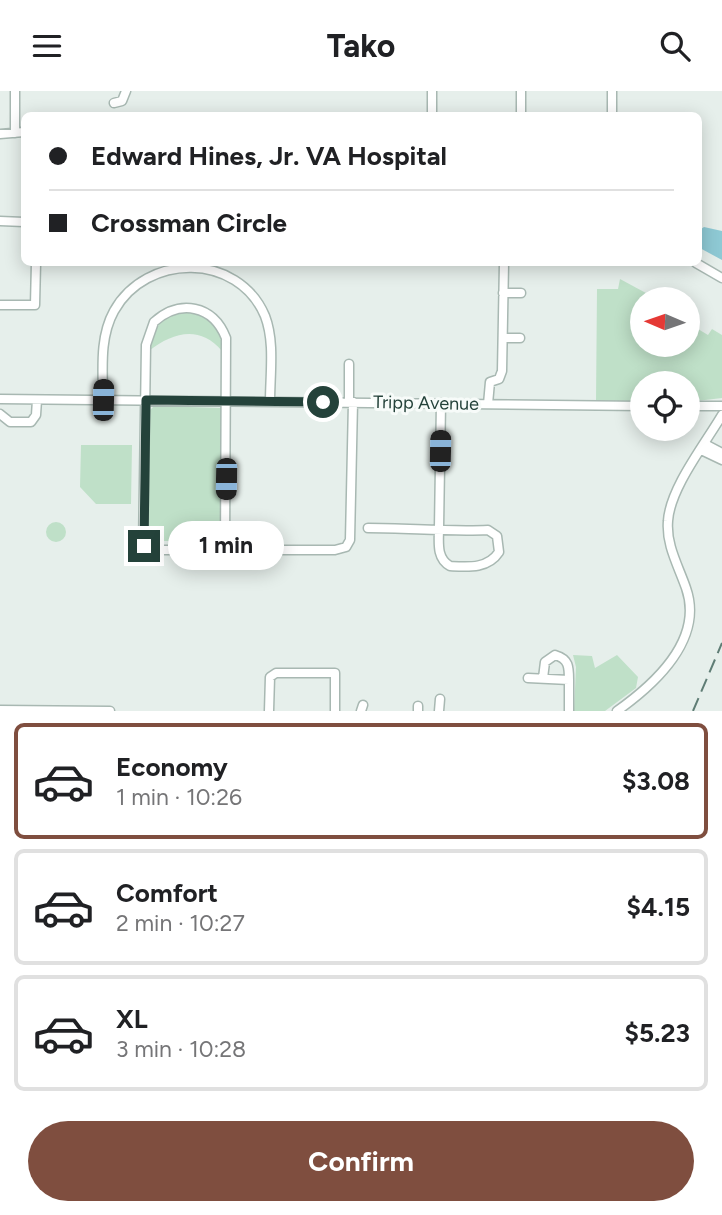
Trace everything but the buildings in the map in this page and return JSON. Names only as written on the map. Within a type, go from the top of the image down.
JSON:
[{"type":"street","points":[[15,91],[15,133]]},
{"type":"street","points":[[114,103],[122,101],[125,91]]},
{"type":"street","points":[[432,91],[432,112]]},
{"type":"street","points":[[521,91],[521,112]]},
{"type":"street","points":[[612,91],[612,112]]},
{"type":"street","points":[[0,134],[21,132]]},
{"type":"street","points":[[0,222],[21,222]]},
{"type":"street","points":[[0,305],[36,305],[36,266]]},
{"type":"street","points":[[490,404],[493,382],[502,374],[504,266]]},
{"type":"street","points":[[701,266],[722,278]]},
{"type":"street","points":[[103,400],[105,332],[118,303],[145,278],[168,269],[191,267],[222,274],[241,286],[259,305],[269,330],[270,401]]},
{"type":"street","points":[[503,293],[521,293]]},
{"type":"street","points":[[225,551],[227,346],[223,330],[210,314],[186,307],[161,316],[149,330],[146,345],[143,550],[225,551],[335,550],[346,547],[350,540],[349,364]]},
{"type":"street","points":[[503,338],[520,338]]},
{"type":"street","name":"Tripp Avenue","points":[[0,399],[630,405]]},
{"type":"street","points":[[0,414],[10,422],[31,422],[36,415],[37,400]]},
{"type":"street","points":[[368,528],[439,528],[463,533],[488,530],[497,536],[500,546],[495,557],[479,566],[450,566],[440,557],[439,528],[441,404]]},
{"type":"street","points":[[700,406],[722,406]]},
{"type":"street","points":[[617,711],[671,660],[685,638],[689,604],[669,543],[668,521],[677,492],[722,415]]},
{"type":"street","points":[[703,447],[722,453]]},
{"type":"street","points":[[703,447],[722,460]]},
{"type":"street","points":[[543,678],[545,662],[555,655],[562,657],[568,664],[569,711]]},
{"type":"street","points":[[270,711],[270,677],[276,673],[335,673],[335,711]]},
{"type":"street","points":[[528,678],[569,680]]},
{"type":"street","points":[[439,711],[440,699]]},
{"type":"street","points":[[0,710],[110,711]]},
{"type":"green space","points":[[620,279],[635,287],[630,287],[630,357],[700,357],[700,330],[708,335],[712,329],[722,335],[722,398],[700,401],[700,371],[630,371],[630,402],[596,401],[597,289],[618,289]]},
{"type":"green space","points":[[176,312],[202,316],[217,325],[223,341],[222,351],[205,337],[186,334],[167,339],[149,351],[156,328]]},
{"type":"green space","points":[[154,406],[223,408],[220,541],[151,541],[147,536],[149,411]]},
{"type":"green space","points":[[81,445],[132,445],[131,504],[96,504],[80,487]]},
{"type":"green space","points":[[56,522],[63,525],[66,532],[63,539],[56,542],[49,539],[46,532],[49,525]]},
{"type":"green space","points":[[573,655],[592,656],[595,668],[617,655],[638,677],[636,688],[605,711],[574,711],[576,667]]},
{"type":"water","points":[[702,228],[722,231],[722,260],[702,249]]},
{"type":"railway","points":[[693,711],[722,643]]},
{"type":"route","points":[[144,546],[146,400],[323,402]]}]
